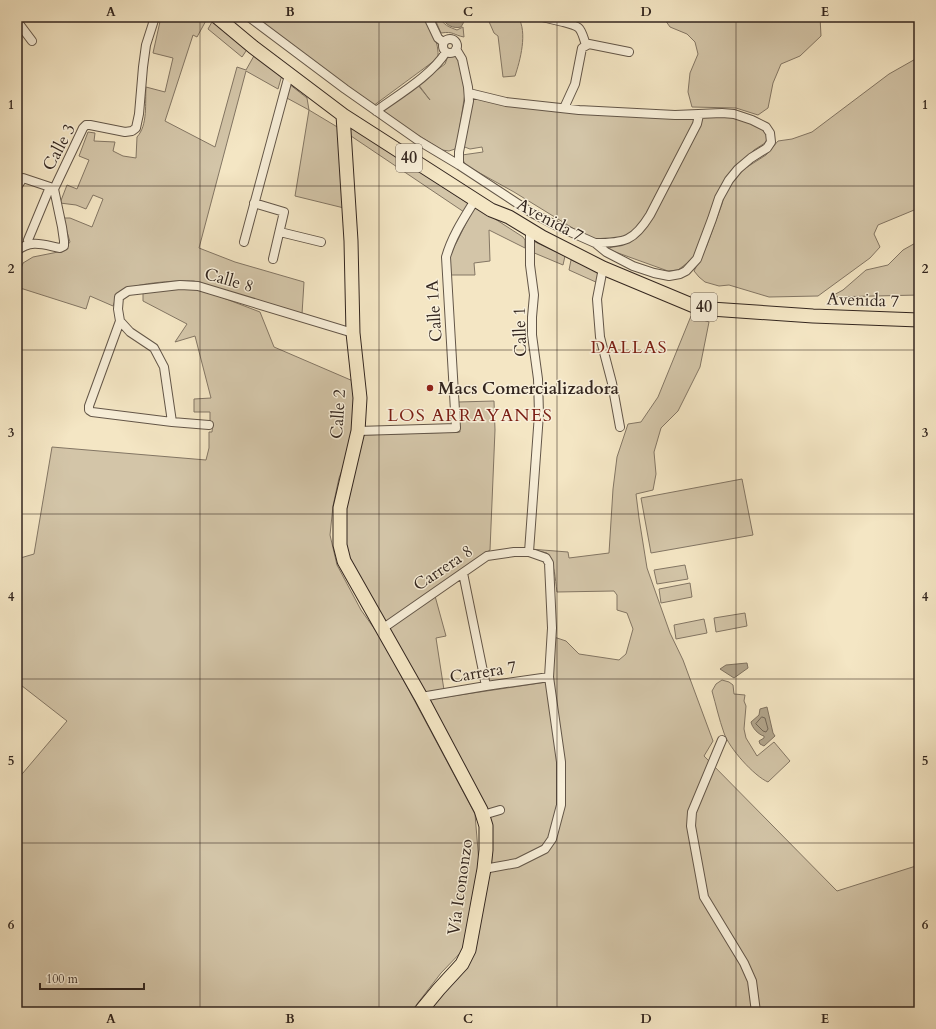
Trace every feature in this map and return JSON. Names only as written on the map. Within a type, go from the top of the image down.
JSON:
[{"type":"main road","name":"Avenida 7","points":[[216,17],[289,75],[343,115],[491,210],[509,217],[530,230],[603,268],[694,306],[711,309],[813,316],[919,320]]},
{"type":"main road","name":"Calle 2","points":[[343,115],[351,241],[353,333],[360,398],[358,431],[340,508],[340,544],[344,561],[420,695]]},
{"type":"main road","name":"Vía Icononzo","points":[[420,695],[483,815],[486,826],[484,869],[469,950],[462,964],[420,1012]]},
{"type":"street","name":"Calle 3","points":[[17,251],[23,246],[31,244],[60,248],[64,246],[52,188],[86,125],[125,132],[132,131],[136,128],[139,114],[142,66],[146,46],[155,17]]},
{"type":"street","points":[[249,17],[307,62],[419,141],[459,165],[532,213],[595,243],[606,252],[633,266],[669,276],[680,274],[697,259],[718,198],[728,180],[751,158],[767,148],[771,142],[770,133],[766,126],[734,114],[641,114],[506,102],[469,94]]},
{"type":"street","points":[[428,17],[438,38],[443,42]]},
{"type":"street","points":[[542,17],[563,20],[578,26],[586,45]]},
{"type":"street","points":[[17,21],[32,41]]},
{"type":"street","points":[[443,42],[448,39],[453,39],[456,44],[456,49],[462,59],[469,94],[459,152],[459,165]]},
{"type":"street","points":[[443,42],[442,47],[446,52]]},
{"type":"street","points":[[564,108],[575,84],[582,48],[586,45],[598,46],[629,52]]},
{"type":"street","points":[[446,52],[453,52],[456,49]]},
{"type":"street","points":[[376,111],[428,73],[441,60],[446,52]]},
{"type":"street","points":[[244,242],[289,75]]},
{"type":"street","points":[[595,243],[624,241],[641,230],[697,124],[699,114]]},
{"type":"street","points":[[17,187],[23,178],[52,188],[28,240]]},
{"type":"street","name":"Calle 1A","points":[[358,431],[456,428],[446,257],[458,228],[475,200]]},
{"type":"street","points":[[254,203],[284,212],[273,259]]},
{"type":"street","name":"Calle 1","points":[[530,230],[530,265],[534,295],[532,335],[538,379],[539,414],[530,552]]},
{"type":"street","points":[[280,232],[321,242]]},
{"type":"street","points":[[603,268],[597,299],[600,337],[612,383],[620,427]]},
{"type":"street","name":"Calle 8","points":[[120,321],[118,309],[119,297],[128,291],[180,285],[198,286],[353,333]]},
{"type":"street","points":[[172,422],[164,367],[161,359],[154,348],[130,332],[120,321],[89,406],[89,410],[92,412],[172,422],[209,425]]},
{"type":"street","name":"Carrera 8","points":[[382,629],[487,556],[514,552],[530,552]]},
{"type":"street","points":[[484,869],[517,863],[545,849],[552,839],[561,805],[561,762],[549,677],[552,628],[548,563],[546,558],[530,552]]},
{"type":"street","points":[[463,573],[486,686]]},
{"type":"street","name":"Carrera 7","points":[[420,695],[549,677]]},
{"type":"street","points":[[722,740],[692,812],[691,826],[704,897],[744,962],[752,981],[756,1012]]},
{"type":"street","points":[[483,815],[500,810]]},
{"type":"shaded area","points":[[161,17],[208,17],[197,37],[193,35],[165,121],[215,147],[237,67],[246,70],[255,54],[282,75],[278,89],[246,71],[199,248],[235,262],[304,282],[302,314],[194,281],[165,282],[131,287],[118,294],[113,306],[90,296],[86,309],[17,287],[17,281],[23,263],[33,257],[63,251],[70,242],[63,218],[70,218],[92,227],[103,199],[93,195],[86,209],[76,205],[60,203],[67,185],[77,189],[89,160],[79,156],[88,132],[95,133],[94,141],[115,142],[113,151],[123,156],[136,158],[137,137],[143,126],[146,107],[146,87],[165,92],[173,58],[153,53]]},
{"type":"shaded area","points":[[256,17],[426,17],[436,42],[438,58],[373,106]]},
{"type":"shaded area","points":[[434,17],[440,17],[445,24],[457,30],[463,27],[464,37],[451,33],[441,33]]},
{"type":"shaded area","points":[[487,17],[518,17],[521,23],[523,38],[521,55],[515,76],[503,77],[498,36],[494,33]]},
{"type":"shaded area","points":[[663,17],[820,17],[821,36],[800,56],[781,64],[773,83],[768,108],[758,115],[736,108],[692,107],[688,92],[690,73],[698,54],[695,42],[687,34],[670,27]]},
{"type":"shaded area","points":[[213,20],[248,48],[242,57],[208,29]]},
{"type":"shaded area","points":[[452,55],[459,58],[465,93],[457,145],[455,149],[449,151],[442,150],[380,112],[417,84],[430,100],[418,84],[445,64],[448,56]]},
{"type":"shaded area","points":[[919,57],[919,208],[878,225],[874,234],[880,247],[870,258],[818,296],[769,297],[729,285],[719,286],[705,282],[699,277],[694,271],[707,245],[726,190],[744,169],[766,155],[778,141],[792,139],[812,132],[889,74]]},
{"type":"shaded area","points":[[289,84],[307,98],[309,110],[285,97]]},
{"type":"shaded area","points":[[471,96],[511,105],[696,117],[695,124],[639,227],[623,238],[597,240],[584,235],[514,192],[467,166],[462,159],[462,155],[483,152],[482,147],[470,149],[462,146]]},
{"type":"shaded area","points":[[309,110],[339,128],[344,208],[295,196]]},
{"type":"shaded area","points":[[733,115],[762,127],[767,133],[767,139],[765,143],[754,150],[729,174],[695,257],[678,270],[668,271],[607,249],[634,238],[703,117]]},
{"type":"shaded area","points":[[351,127],[469,204],[464,212],[348,134]]},
{"type":"shaded area","points":[[475,206],[523,237],[525,240],[525,248],[489,230],[490,261],[474,263],[475,275],[450,275],[450,255]]},
{"type":"shaded area","points":[[533,241],[565,256],[563,265],[532,252]]},
{"type":"shaded area","points":[[919,241],[919,295],[830,297],[843,290],[866,270],[888,265],[903,250]]},
{"type":"shaded area","points":[[571,260],[603,273],[598,283],[569,270]]},
{"type":"shaded area","points":[[182,287],[200,289],[260,312],[274,347],[353,381],[356,400],[351,447],[339,478],[333,506],[330,535],[337,565],[361,610],[381,638],[475,814],[479,863],[465,948],[441,973],[417,1004],[414,1012],[17,1012],[17,780],[67,721],[17,682],[17,559],[34,554],[52,447],[206,460],[209,448],[209,432],[212,432],[213,422],[210,421],[210,412],[194,412],[194,399],[211,398],[195,336],[175,342],[187,324],[143,301],[143,292]]},
{"type":"shaded area","points":[[691,316],[709,322],[700,367],[678,411],[661,428],[654,452],[656,474],[653,490],[636,494],[647,568],[670,633],[683,660],[713,741],[704,756],[837,891],[919,865],[919,1012],[428,1012],[466,963],[485,811],[426,700],[547,682],[553,676],[554,637],[566,641],[579,654],[619,660],[626,654],[633,629],[627,613],[617,610],[617,595],[614,591],[557,592],[550,557],[547,553],[530,549],[568,552],[569,558],[609,553],[613,489],[617,457],[628,424],[641,422],[658,397]]},
{"type":"shaded area","points":[[494,401],[495,430],[490,550],[385,623],[349,556],[344,540],[343,508],[361,435],[460,432],[458,402]]},
{"type":"shaded area","points":[[742,479],[753,535],[651,553],[641,498]]},
{"type":"shaded area","points":[[685,565],[688,579],[657,584],[654,570]]},
{"type":"shaded area","points":[[690,583],[692,597],[661,603],[659,589]]},
{"type":"shaded area","points":[[435,596],[446,636],[436,638],[444,690],[423,692],[388,628]]},
{"type":"shaded area","points":[[745,613],[747,626],[716,632],[714,618]]},
{"type":"shaded area","points":[[704,619],[707,633],[676,639],[674,625]]},
{"type":"shaded area","points":[[722,680],[733,685],[734,694],[745,695],[744,701],[746,706],[744,729],[746,738],[757,756],[774,742],[790,761],[768,782],[749,768],[736,754],[724,733],[712,691],[716,684]]},
{"type":"water","points":[[442,17],[464,17],[465,20],[461,27],[455,27],[447,24]]},
{"type":"water","points":[[747,663],[748,668],[734,678],[720,669],[726,665]]},
{"type":"water","points":[[767,707],[775,736],[764,746],[760,744],[759,741],[764,738],[764,736],[756,731],[751,722],[759,715],[760,709]]},
{"type":"place","name":"Macs Comercializadora","points":[[430,388]]},
{"type":"district","name":"DALLAS","points":[[629,347]]},
{"type":"district","name":"LOS ARRAYANES","points":[[470,415]]}]
